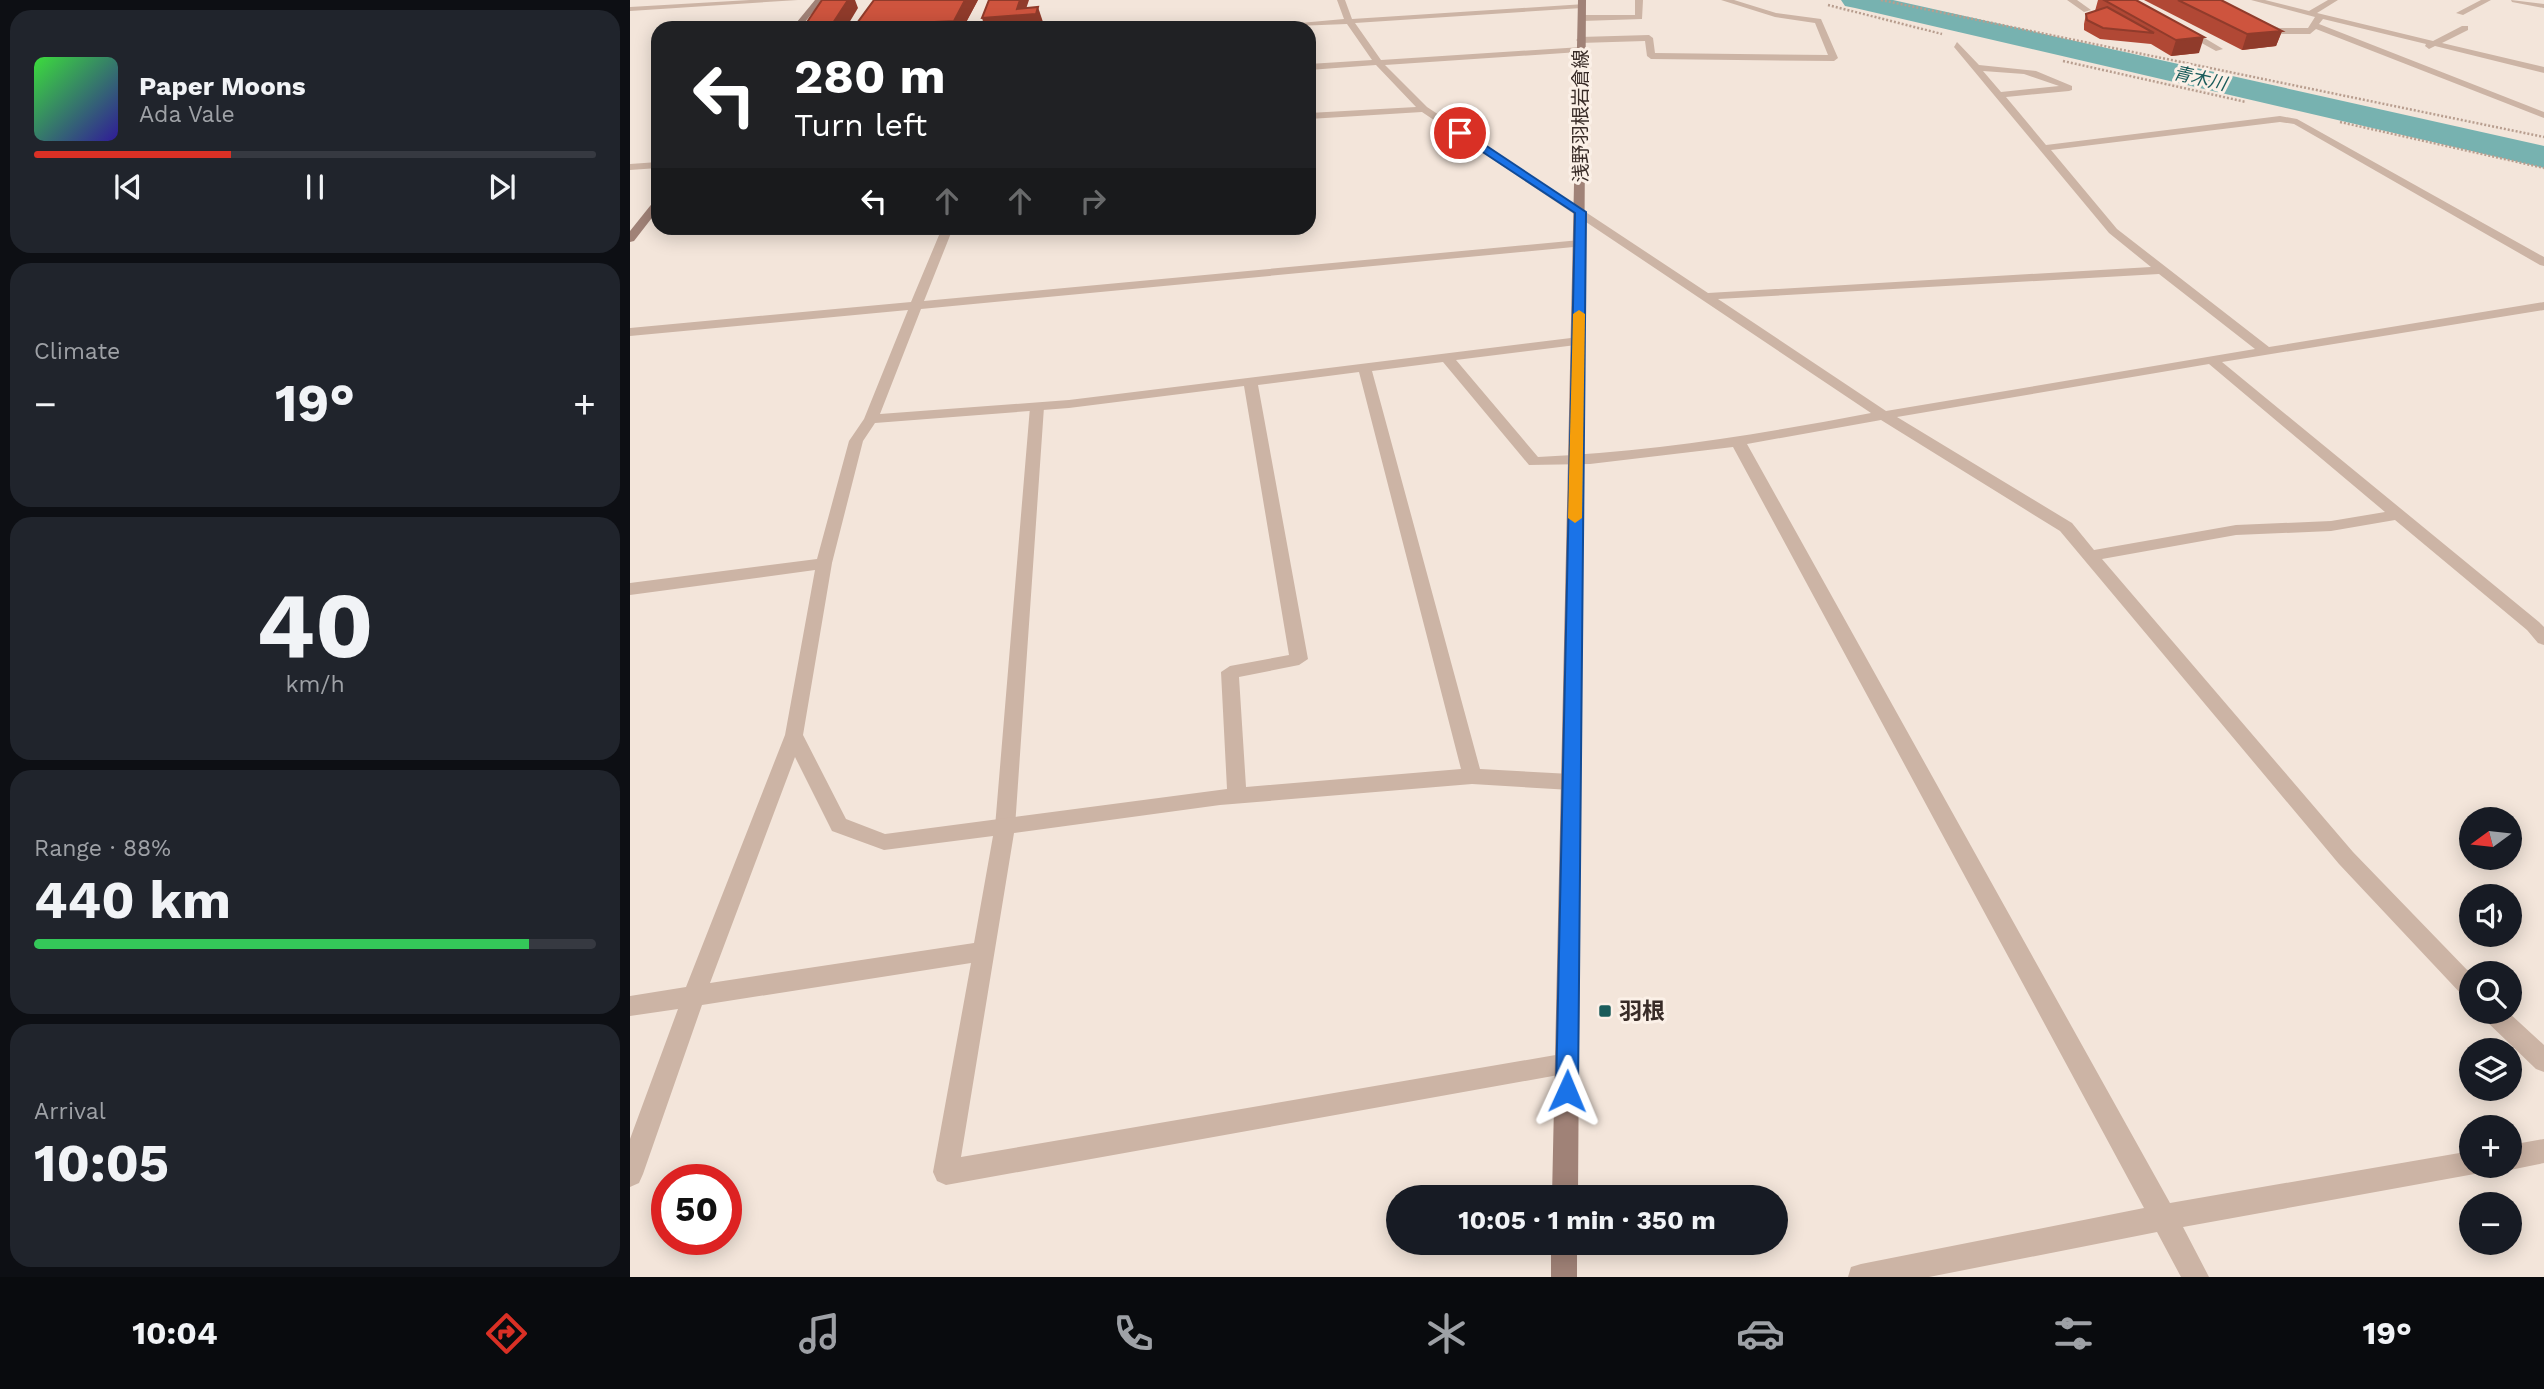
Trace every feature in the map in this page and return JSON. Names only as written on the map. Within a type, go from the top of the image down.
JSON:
[{"type":"main road","points":[[802,21],[818,0]]},
{"type":"main road","name":"浅野羽根岩倉線","points":[[1565,1185],[1582,8]]},
{"type":"main road","points":[[630,239],[651,212]]},
{"type":"main road","points":[[1564,1255],[1564,1277]]},
{"type":"street","points":[[630,9],[794,0]]},
{"type":"street","points":[[1341,0],[1347,21],[1379,62],[1424,109],[1709,296],[1885,416],[2066,527],[2346,858],[2459,976]]},
{"type":"street","points":[[1316,23],[1582,8],[1639,17],[1639,0]]},
{"type":"street","points":[[1316,66],[1649,38],[1651,56],[1835,58],[1818,21],[1775,15],[1725,0]]},
{"type":"street","points":[[2071,0],[2087,10]]},
{"type":"street","points":[[2255,0],[2544,70]]},
{"type":"street","points":[[2256,22],[2292,33],[2310,31],[2316,13],[2334,0]]},
{"type":"street","points":[[2460,13],[2487,0]]},
{"type":"street","points":[[2515,0],[2544,6]]},
{"type":"street","points":[[2175,24],[2219,49]]},
{"type":"street","points":[[2314,25],[2417,56],[2544,115]]},
{"type":"street","points":[[2417,56],[2434,43],[2465,28]]},
{"type":"street","points":[[1957,45],[2113,231],[2159,270],[2268,353]]},
{"type":"street","points":[[1976,68],[2002,67],[2059,81],[2069,88],[1998,95]]},
{"type":"street","points":[[1316,116],[1424,109]]},
{"type":"street","points":[[2044,148],[2280,119],[2297,122],[2544,262]]},
{"type":"street","points":[[630,167],[651,166]]},
{"type":"street","points":[[630,1174],[794,735],[824,563],[856,441],[870,419],[944,235]]},
{"type":"street","points":[[630,332],[917,303],[1580,244]]},
{"type":"street","points":[[1709,296],[2159,270]]},
{"type":"street","points":[[1447,358],[1534,462],[1576,461],[1738,442],[1978,398],[2214,362],[2544,306]]},
{"type":"street","points":[[870,419],[1037,407],[1579,341]]},
{"type":"street","points":[[2214,362],[2533,626],[2544,639]]},
{"type":"street","points":[[1364,367],[1472,776]]},
{"type":"street","points":[[1237,795],[1230,672],[1299,659],[1250,380]]},
{"type":"street","points":[[1037,407],[1005,827],[946,1172],[1567,1065]]},
{"type":"street","points":[[1738,442],[2196,1277]]},
{"type":"street","points":[[2090,556],[2236,530],[2331,526],[2397,515]]},
{"type":"street","points":[[630,589],[824,563]]},
{"type":"street","points":[[794,735],[838,825],[884,842],[1237,795],[1472,776],[1572,782]]},
{"type":"street","points":[[630,1006],[984,951]]},
{"type":"street","points":[[2505,1024],[2544,1061]]},
{"type":"street","points":[[2522,1155],[2544,1151]]},
{"type":"street","points":[[1861,1277],[2165,1217],[2459,1166]]},
{"type":"path","points":[[1881,0],[2544,137]]},
{"type":"path","points":[[1822,3],[1944,35]]},
{"type":"path","points":[[2051,59],[2256,104]]},
{"type":"path","points":[[2337,121],[2544,168]]},
{"type":"building","points":[[822,0],[848,0],[834,21],[808,21]]},
{"type":"building","points":[[874,0],[965,0],[954,21],[859,21]]},
{"type":"building","points":[[989,0],[1020,0],[1017,9],[1038,7],[1036,14],[982,18]]},
{"type":"building","points":[[2104,0],[2136,0],[2204,37],[2176,40]]},
{"type":"building","points":[[2178,0],[2221,0],[2282,31],[2247,34]]},
{"type":"building","points":[[2107,7],[2154,33],[2103,28],[2087,20],[2086,14]]},
{"type":"waterway","name":"青木川","points":[[1855,0],[2544,157]]},
{"type":"slow traffic","points":[[1575,518],[1579,314]]},
{"type":"place","name":"羽根","points":[[1605,1011]]},
{"type":"route","points":[[1460,133],[1581,212],[1567,1091]]}]
